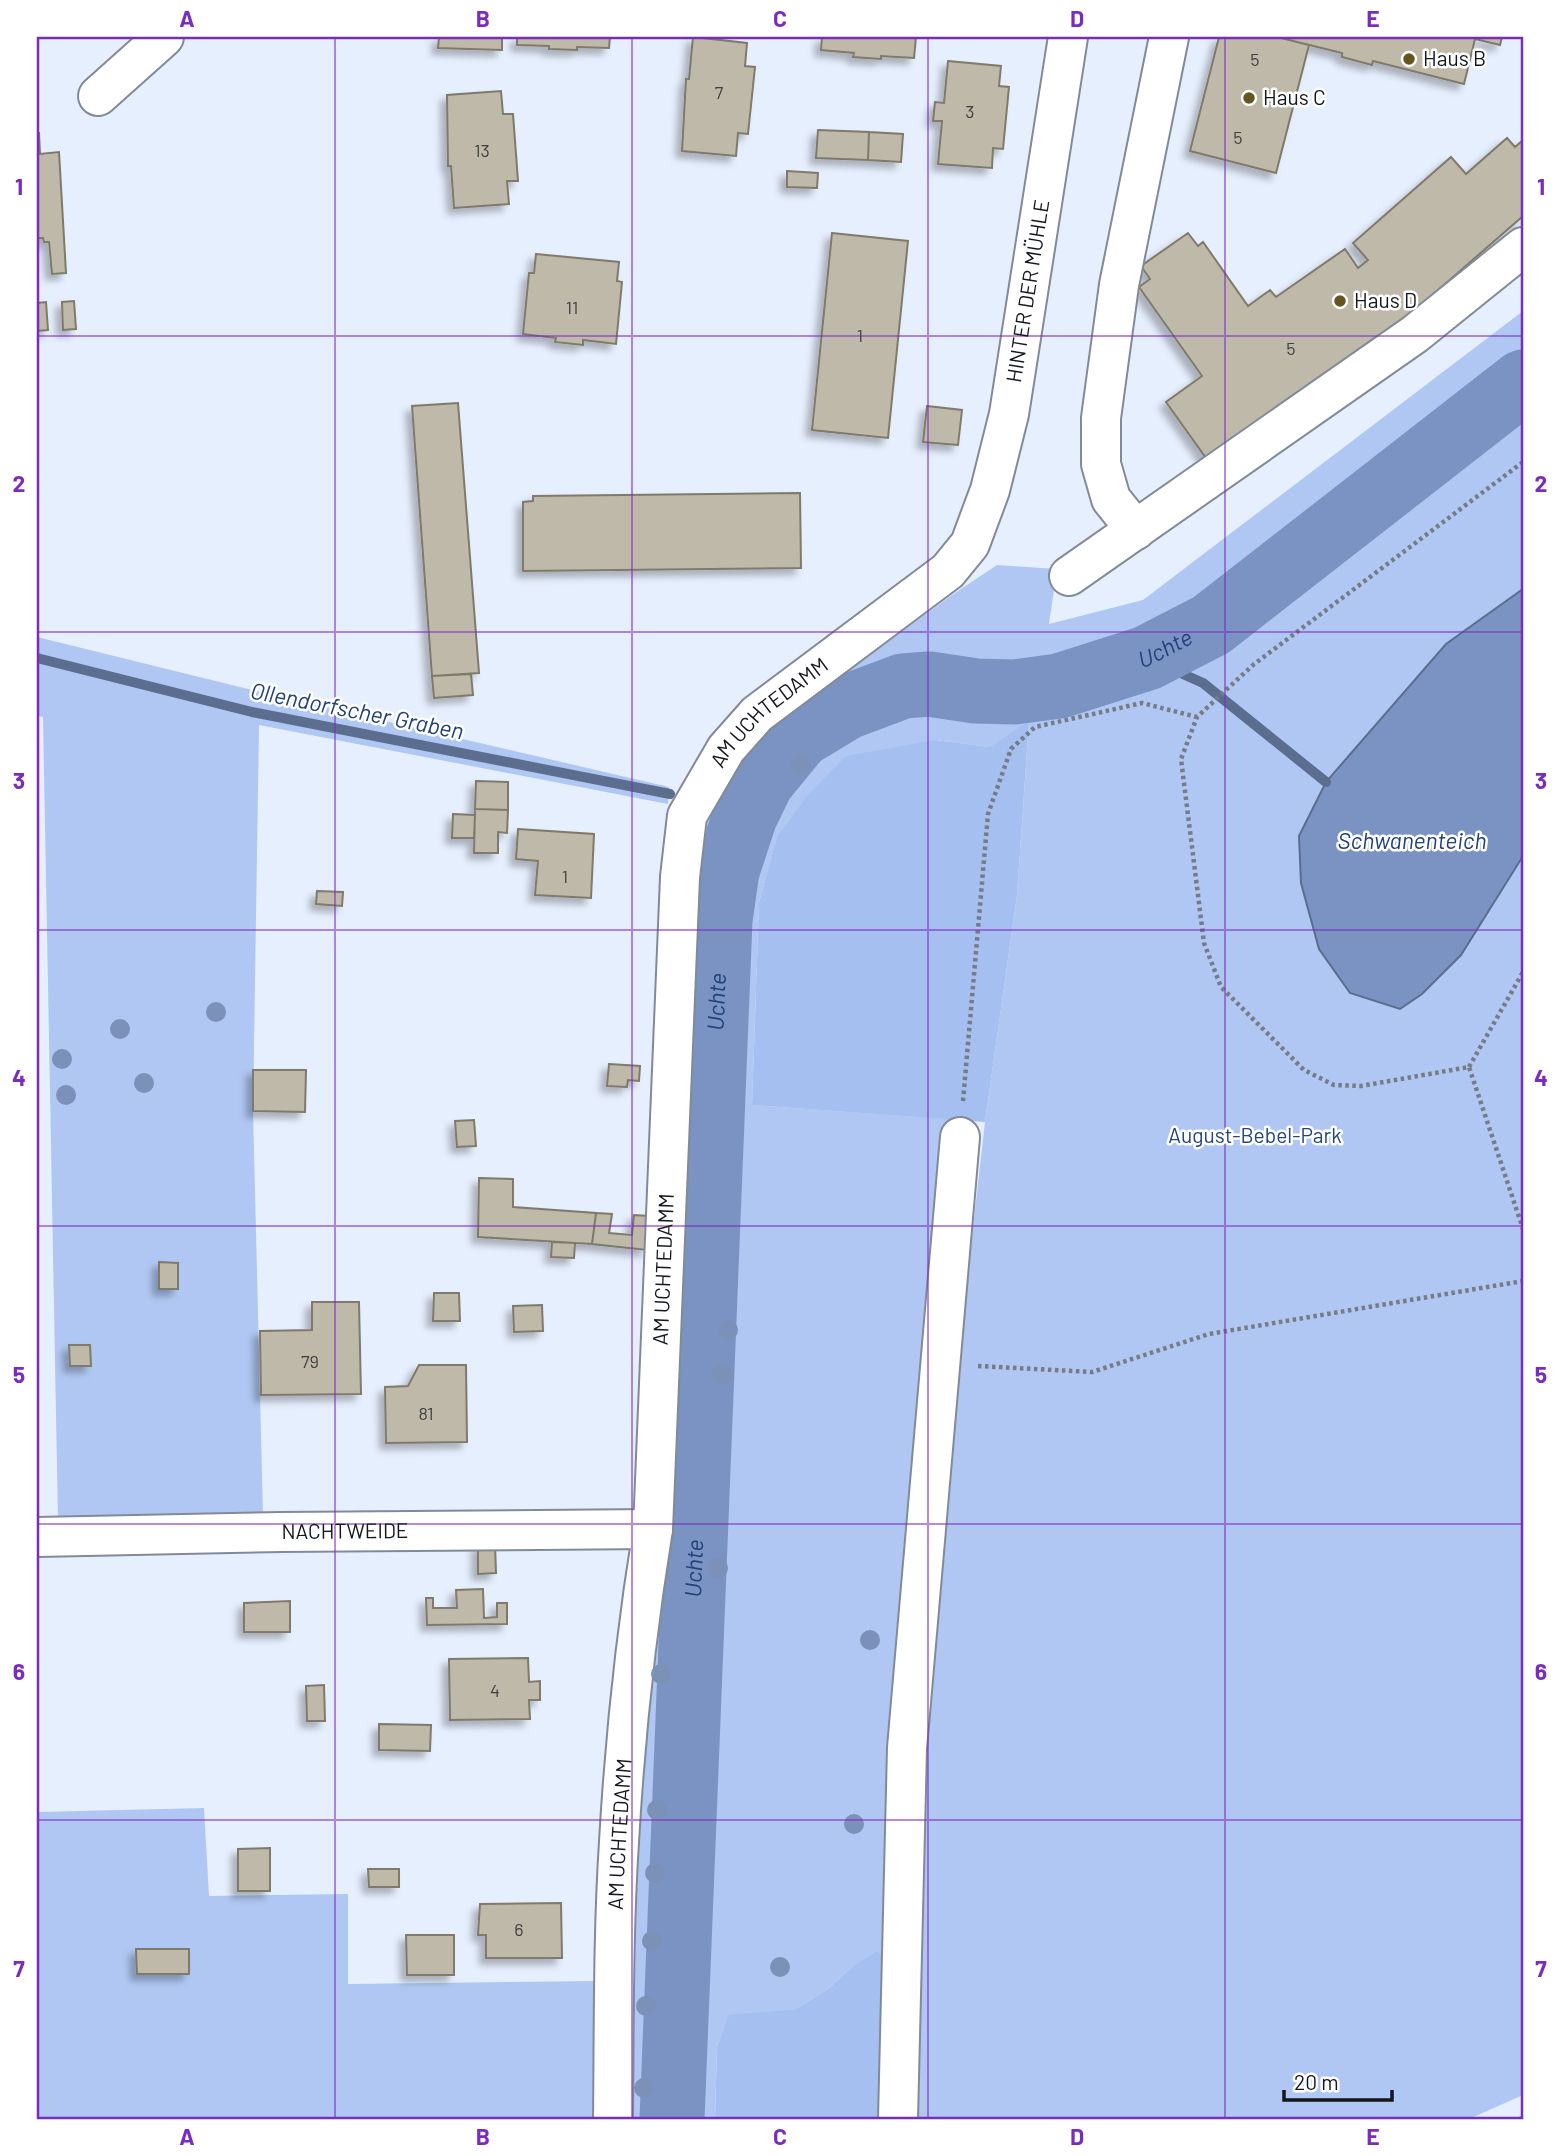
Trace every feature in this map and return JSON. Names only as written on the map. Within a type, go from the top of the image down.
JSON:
[{"type":"street","points":[[98,96],[164,37]]},
{"type":"street","name":"HINTER DER MÜHLE","points":[[970,544],[990,490],[1009,414],[1068,37]]},
{"type":"street","points":[[1136,530],[1111,499],[1101,464],[1101,418],[1119,285],[1169,37]]},
{"type":"street","points":[[1069,576],[1415,334],[1523,247]]},
{"type":"street","name":"AM UCHTEDAMM","points":[[613,2119],[618,1844],[628,1706],[653,1529],[680,877],[687,816],[726,750],[757,714],[948,570],[970,544]]},
{"type":"street","points":[[898,2119],[907,1748],[960,1137]]},
{"type":"street","name":"NACHTWEIDE","points":[[37,1537],[653,1529]]},
{"type":"path","points":[[1469,1068],[1361,1086],[1334,1085],[1304,1070],[1221,987],[1204,943],[1181,759],[1196,717],[1253,665],[1523,462]]},
{"type":"path","points":[[960,1137],[988,814],[1011,749],[1035,727],[1142,703],[1196,717]]},
{"type":"path","points":[[1523,972],[1469,1068],[1523,1229]]},
{"type":"path","points":[[940,1364],[1092,1372],[1209,1334],[1523,1281]]},
{"type":"green space","name":"August-Bebel-Park","points":[[1523,311],[1523,2095],[1469,2119],[915,2119],[915,1881],[948,1448],[985,1122],[1017,895],[1029,722],[989,747],[936,740],[777,838],[759,902],[752,1105],[949,1119],[910,1620],[891,1955],[852,1967],[828,1989],[796,2009],[729,2016],[717,2047],[715,2119],[629,2119],[637,1859],[697,861],[706,826],[719,798],[756,738],[997,565],[1057,569],[1049,624],[1143,600]]},
{"type":"green space","points":[[37,637],[669,787],[668,804],[259,725],[253,1111],[263,1516],[58,1521],[43,717],[37,716]]},
{"type":"green space","points":[[204,1808],[209,1896],[348,1894],[348,1984],[598,1981],[593,2119],[37,2119],[37,1812]]},
{"type":"shaded area","points":[[1029,721],[1017,895],[985,1122],[752,1105],[759,902],[777,837],[808,795],[846,756],[936,740],[989,747]]},
{"type":"shaded area","points":[[876,1952],[891,1955],[886,2119],[715,2119],[717,2047],[729,2015],[796,2009],[828,1989],[852,1967]]},
{"type":"water","name":"Schwanenteich","points":[[1523,589],[1523,856],[1461,955],[1422,994],[1400,1009],[1350,993],[1319,949],[1301,883],[1299,836],[1326,782],[1446,644]]},
{"type":"building","points":[[439,37],[502,37],[502,50],[438,48]]},
{"type":"building","points":[[517,37],[610,37],[609,48],[577,47],[577,50],[517,45]]},
{"type":"building","points":[[693,37],[747,43],[745,66],[755,67],[748,134],[738,133],[736,156],[682,151],[686,79],[689,79]]},
{"type":"building","points":[[822,37],[916,37],[914,58],[853,57],[854,53],[821,50]]},
{"type":"building","name":"Haus C","points":[[1219,37],[1277,37],[1309,45],[1276,173],[1190,151]]},
{"type":"building","name":"Haus B","points":[[1277,37],[1502,37],[1500,45],[1475,39],[1464,84],[1373,61],[1372,65],[1342,57],[1342,53]]},
{"type":"building","points":[[948,61],[1001,66],[999,86],[1009,87],[1003,149],[993,148],[992,168],[938,164],[942,121],[933,121],[935,102],[944,103]]},
{"type":"building","points":[[501,91],[503,114],[513,114],[518,181],[507,181],[509,204],[454,208],[451,166],[448,166],[447,95]]},
{"type":"building","points":[[818,130],[869,132],[868,160],[816,158]]},
{"type":"building","points":[[869,132],[903,134],[901,162],[868,160]]},
{"type":"building","points":[[37,133],[40,154],[59,152],[66,273],[52,274],[49,242],[37,238]]},
{"type":"building","name":"Haus D","points":[[1507,138],[1515,147],[1523,140],[1523,216],[1413,312],[1206,458],[1166,402],[1202,376],[1139,287],[1150,279],[1141,266],[1188,233],[1198,246],[1203,242],[1248,306],[1270,290],[1276,297],[1345,249],[1358,268],[1368,260],[1353,243],[1451,157],[1466,174]]},
{"type":"building","points":[[787,171],[818,173],[817,188],[787,187]]},
{"type":"building","points":[[832,233],[908,241],[888,438],[812,430]]},
{"type":"building","points":[[536,254],[619,262],[617,281],[622,282],[616,344],[583,340],[583,345],[555,342],[556,338],[523,334],[529,273],[534,273]]},
{"type":"building","points":[[74,301],[76,329],[63,330],[62,302]]},
{"type":"building","points":[[46,302],[48,330],[37,331],[37,303]]},
{"type":"building","points":[[458,403],[479,673],[432,676],[412,406]]},
{"type":"building","points":[[927,406],[962,410],[958,445],[923,442]]},
{"type":"building","points":[[800,493],[801,568],[523,571],[523,502],[533,501],[533,496]]},
{"type":"building","points":[[471,674],[473,695],[434,698],[432,676]]},
{"type":"building","points":[[476,781],[508,782],[508,810],[475,809]]},
{"type":"building","points":[[475,809],[508,810],[507,833],[498,832],[498,853],[474,853]]},
{"type":"building","points":[[453,814],[475,815],[474,838],[452,838]]},
{"type":"building","points":[[518,829],[594,834],[591,898],[535,895],[538,861],[516,859]]},
{"type":"building","points":[[317,891],[343,892],[342,906],[316,904]]},
{"type":"building","points":[[609,1064],[640,1066],[639,1081],[628,1080],[627,1087],[607,1086]]},
{"type":"building","points":[[253,1070],[306,1070],[305,1112],[253,1111]]},
{"type":"building","points":[[474,1120],[476,1146],[457,1147],[455,1121]]},
{"type":"building","points":[[479,1178],[513,1179],[513,1207],[596,1213],[592,1244],[478,1237]]},
{"type":"building","points":[[596,1213],[612,1214],[609,1233],[632,1235],[634,1215],[649,1216],[647,1250],[592,1244]]},
{"type":"building","points":[[552,1242],[575,1243],[574,1258],[551,1257]]},
{"type":"building","points":[[159,1262],[178,1263],[178,1289],[159,1289]]},
{"type":"building","points":[[434,1293],[459,1293],[460,1321],[433,1321]]},
{"type":"building","points":[[312,1302],[359,1302],[361,1394],[261,1395],[260,1331],[312,1330]]},
{"type":"building","points":[[542,1305],[543,1331],[514,1332],[513,1306]]},
{"type":"building","points":[[69,1345],[90,1345],[91,1366],[70,1366]]},
{"type":"building","points":[[419,1365],[466,1365],[467,1442],[386,1443],[385,1387],[408,1386]]},
{"type":"building","points":[[478,1544],[495,1544],[496,1573],[478,1574]]},
{"type":"building","points":[[483,1589],[484,1618],[497,1617],[497,1603],[507,1603],[507,1624],[427,1625],[426,1598],[433,1598],[433,1608],[457,1608],[456,1590]]},
{"type":"building","points":[[290,1601],[290,1632],[244,1632],[244,1603]]},
{"type":"building","points":[[528,1658],[529,1682],[540,1681],[540,1700],[529,1700],[530,1719],[450,1720],[449,1659]]},
{"type":"building","points":[[324,1685],[325,1721],[307,1721],[306,1686]]},
{"type":"building","points":[[379,1724],[431,1725],[430,1751],[379,1750]]},
{"type":"building","points":[[270,1848],[270,1891],[238,1891],[238,1849]]},
{"type":"building","points":[[368,1869],[399,1869],[399,1887],[369,1887]]},
{"type":"building","points":[[561,1903],[562,1958],[486,1958],[486,1935],[478,1935],[480,1904]]},
{"type":"building","points":[[406,1935],[454,1935],[454,1975],[407,1975]]},
{"type":"building","points":[[136,1949],[189,1949],[189,1974],[137,1974]]},
{"type":"waterway","name":"Uchte","points":[[672,2119],[720,920],[727,871],[745,816],[762,781],[799,736],[847,707],[903,686],[929,684],[976,691],[1014,692],[1059,686],[1147,658],[1211,625],[1523,382]]},
{"type":"waterway","name":"Ollendorfscher Graben","points":[[37,658],[252,712],[670,794]]},
{"type":"waterway","points":[[1147,658],[1203,683],[1326,782]]},
{"type":"place","name":"Haus B","points":[[1409,59]]},
{"type":"place","name":"Haus C","points":[[1249,98]]},
{"type":"place","name":"Haus D","points":[[1340,301]]}]
